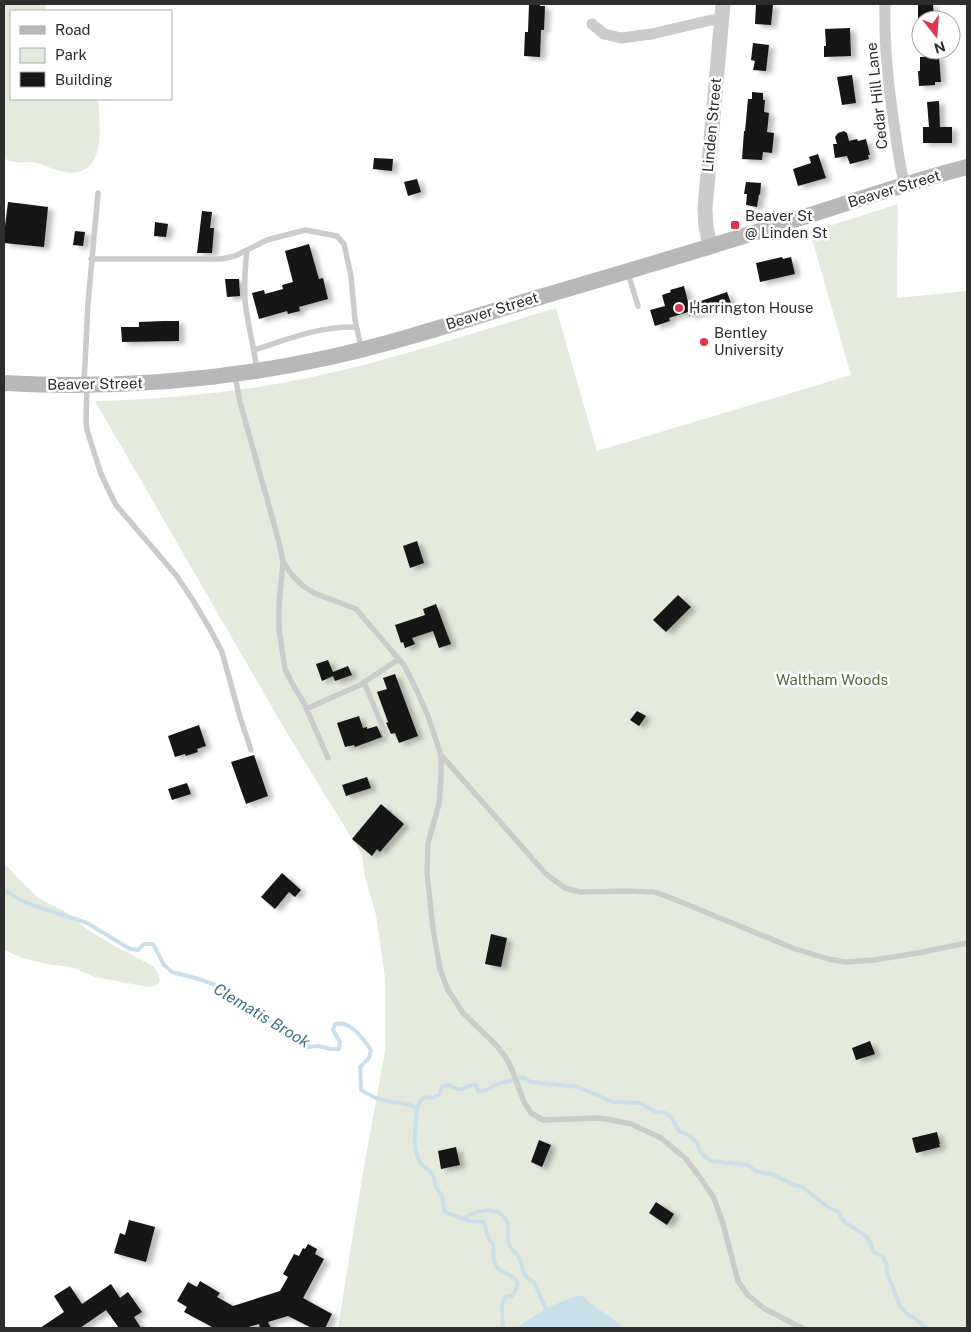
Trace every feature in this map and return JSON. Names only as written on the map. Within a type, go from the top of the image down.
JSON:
[{"type":"main road","name":"Beaver Street","points":[[4,383],[85,385],[163,382],[257,371],[326,358],[628,271],[967,167]]},
{"type":"street","name":"Linden Street","points":[[710,246],[706,227],[706,208],[723,4]]},
{"type":"street","name":"Cedar Hill Lane","points":[[885,4],[887,66],[899,159],[905,185]]},
{"type":"street","points":[[592,24],[604,34],[621,38],[652,34],[710,20],[721,20]]},
{"type":"lane","points":[[98,193],[92,259],[85,385],[86,425],[101,474],[116,504],[176,575],[194,602],[222,652],[251,750]]},
{"type":"lane","points":[[92,259],[221,259],[235,256],[267,240],[305,230],[337,236],[344,244],[351,276],[356,327],[362,349]]},
{"type":"lane","points":[[247,251],[245,307],[257,371]]},
{"type":"lane","points":[[628,271],[638,306]]},
{"type":"lane","points":[[254,350],[322,329],[356,327]]},
{"type":"lane","points":[[234,374],[283,562],[279,629],[285,669],[306,709],[328,758]]},
{"type":"lane","points":[[283,562],[303,586],[314,593],[356,609],[404,665],[428,716],[441,755],[442,779],[439,804],[428,843],[427,873],[433,929],[440,969],[448,990],[463,1013],[497,1046],[506,1058],[524,1102],[531,1113],[543,1120],[598,1118],[631,1124],[661,1138],[686,1159],[714,1198],[724,1227],[738,1282],[747,1294],[763,1308],[802,1328]]},
{"type":"lane","points":[[306,709],[364,682],[399,659]]},
{"type":"lane","points":[[364,682],[386,735]]},
{"type":"lane","points":[[441,755],[546,874],[565,888],[580,892],[654,892],[793,948],[828,959],[846,962],[882,958],[967,943]]},
{"type":"green space","points":[[4,4],[46,4],[45,10],[10,10],[10,100],[98,100],[100,123],[98,149],[88,167],[78,172],[64,172],[34,162],[12,162],[4,158]]},
{"type":"green space","name":"Waltham Woods","points":[[898,204],[897,298],[967,291],[967,1328],[338,1328],[385,1051],[385,978],[376,915],[365,877],[362,855],[287,733],[95,401],[150,399],[204,394],[312,377],[404,354],[556,308],[597,451],[851,375],[810,232]]},
{"type":"green space","points":[[4,863],[38,898],[66,912],[88,930],[113,945],[153,966],[160,981],[158,985],[148,987],[95,977],[71,967],[46,964],[22,958],[4,950]]},
{"type":"water","points":[[583,1296],[620,1324],[621,1328],[516,1328],[553,1305]]},
{"type":"building","points":[[529,4],[545,6],[544,30],[541,30],[540,57],[524,56],[525,32],[528,32]]},
{"type":"building","points":[[756,4],[773,4],[771,25],[755,24]]},
{"type":"building","points":[[918,4],[933,4],[933,10],[918,10]]},
{"type":"building","points":[[850,28],[851,56],[824,57],[824,46],[826,46],[825,29]]},
{"type":"building","points":[[753,43],[769,45],[766,71],[753,70],[755,61],[751,60]]},
{"type":"building","points":[[920,60],[939,60],[941,82],[935,82],[935,85],[919,86],[918,71],[920,71]]},
{"type":"building","points":[[852,75],[856,103],[842,105],[837,77]]},
{"type":"building","points":[[752,92],[763,93],[763,100],[765,100],[764,112],[769,113],[767,132],[774,133],[772,153],[763,152],[762,160],[742,159],[748,99],[752,99]]},
{"type":"building","points":[[939,101],[940,127],[952,127],[952,143],[923,143],[923,127],[929,127],[927,102]]},
{"type":"building","points":[[844,131],[847,133],[849,141],[866,139],[870,155],[868,155],[869,159],[850,164],[847,156],[835,158],[833,144],[837,144],[835,137],[838,133]]},
{"type":"building","points":[[818,154],[826,178],[798,186],[793,169],[811,163],[809,157]]},
{"type":"building","points":[[374,158],[393,159],[392,171],[373,169]]},
{"type":"building","points":[[417,179],[421,192],[408,196],[404,182]]},
{"type":"building","points":[[746,182],[761,183],[757,207],[746,205],[747,194],[744,194]]},
{"type":"building","points":[[8,202],[48,207],[44,247],[4,243],[4,226]]},
{"type":"building","points":[[202,211],[212,212],[210,228],[214,228],[212,253],[197,253]]},
{"type":"building","points":[[155,222],[168,224],[166,237],[154,236]]},
{"type":"building","points":[[75,231],[85,232],[83,246],[73,245]]},
{"type":"building","points":[[309,244],[319,279],[323,278],[328,299],[299,307],[300,311],[288,314],[287,311],[259,319],[252,293],[264,290],[265,294],[283,289],[282,285],[293,282],[285,251]]},
{"type":"building","points":[[782,257],[783,259],[791,257],[795,274],[760,282],[756,263]]},
{"type":"building","points":[[225,279],[239,279],[240,296],[227,297]]},
{"type":"building","name":"Harrington House","points":[[684,286],[688,302],[697,300],[698,302],[727,292],[732,306],[718,311],[717,307],[689,316],[688,312],[669,318],[670,321],[655,326],[650,310],[665,306],[662,295],[671,292],[670,290]]},
{"type":"building","points":[[179,321],[179,341],[122,342],[121,327],[139,327],[139,322]]},
{"type":"building","points":[[417,541],[424,563],[410,568],[403,546]]},
{"type":"building","points":[[678,595],[691,607],[666,632],[653,620]]},
{"type":"building","points":[[436,604],[451,644],[439,648],[433,631],[412,638],[415,644],[405,648],[403,642],[401,643],[395,625],[425,615],[423,609]]},
{"type":"building","points":[[328,660],[333,672],[348,666],[352,675],[335,681],[333,676],[322,681],[316,664]]},
{"type":"building","points":[[395,674],[418,736],[399,743],[395,733],[391,734],[386,723],[388,722],[377,692],[387,689],[383,678]]},
{"type":"building","points":[[637,711],[646,716],[639,726],[630,720]]},
{"type":"building","points":[[359,716],[363,728],[367,727],[367,729],[377,726],[382,737],[355,747],[354,745],[345,747],[337,723]]},
{"type":"building","points":[[199,725],[206,746],[197,749],[198,752],[175,757],[168,736]]},
{"type":"building","points":[[254,755],[268,796],[246,804],[231,762]]},
{"type":"building","points":[[367,777],[371,788],[346,796],[342,785]]},
{"type":"building","points":[[187,783],[191,794],[172,800],[168,789]]},
{"type":"building","points":[[381,804],[404,824],[380,852],[377,849],[372,856],[352,839]]},
{"type":"building","points":[[282,873],[301,890],[295,897],[289,892],[275,909],[261,897]]},
{"type":"building","points":[[491,934],[507,938],[501,967],[485,964]]},
{"type":"building","points":[[870,1041],[875,1054],[856,1060],[852,1048]]},
{"type":"building","points":[[937,1132],[940,1147],[916,1153],[912,1138]]},
{"type":"building","points":[[539,1140],[551,1145],[542,1167],[531,1162]]},
{"type":"building","points":[[456,1147],[460,1165],[441,1169],[438,1151]]},
{"type":"building","points":[[656,1202],[674,1214],[667,1225],[649,1213]]},
{"type":"building","points":[[129,1220],[155,1227],[146,1262],[114,1253],[120,1233],[125,1235]]},
{"type":"building","points":[[308,1244],[317,1249],[315,1254],[324,1259],[303,1298],[332,1314],[325,1328],[312,1328],[288,1316],[268,1322],[271,1328],[260,1328],[259,1324],[245,1328],[214,1328],[184,1312],[187,1307],[177,1301],[188,1282],[197,1287],[200,1281],[220,1293],[217,1297],[233,1306],[280,1291],[288,1277],[283,1274],[294,1254],[299,1256],[303,1248],[305,1249]]},
{"type":"building","points":[[111,1284],[120,1298],[128,1292],[142,1312],[134,1317],[141,1328],[119,1328],[106,1310],[80,1328],[40,1328],[64,1312],[54,1296],[70,1286],[82,1304]]},
{"type":"waterway","name":"Clematis Brook","points":[[4,890],[24,902],[87,923],[130,949],[138,950],[144,944],[153,944],[164,965],[172,972],[213,984],[237,997],[308,1047],[318,1046],[339,1049],[340,1042],[333,1030],[335,1024],[341,1023],[351,1027],[360,1035],[371,1050],[369,1058],[360,1067],[361,1090],[379,1099],[408,1104],[417,1108],[425,1097],[432,1098],[439,1095],[442,1087],[449,1085],[461,1089],[476,1085],[478,1091],[482,1091],[522,1077],[531,1082],[578,1087],[613,1102],[640,1103],[656,1112],[665,1113],[671,1117],[679,1131],[690,1136],[698,1144],[700,1151],[711,1161],[748,1165],[756,1171],[772,1174],[794,1185],[801,1186],[829,1208],[839,1212],[845,1222],[867,1237],[873,1251],[883,1257],[900,1306],[908,1315],[926,1328]]},
{"type":"waterway","points":[[417,1108],[415,1136],[417,1156],[422,1164],[432,1173],[435,1186],[442,1196],[445,1212],[469,1221],[484,1222],[487,1235],[493,1244],[495,1265],[516,1280],[516,1289],[512,1296],[506,1297],[503,1300],[503,1328]]},
{"type":"waterway","points":[[463,1219],[474,1213],[486,1210],[503,1216],[508,1225],[509,1244],[519,1257],[526,1276],[534,1282],[546,1309]]},
{"type":"place","name":"Beaver St @ Linden St","points":[[735,225]]},
{"type":"place","name":"Harrington House","points":[[679,308]]},
{"type":"place","name":"Bentley University","points":[[704,342]]}]
